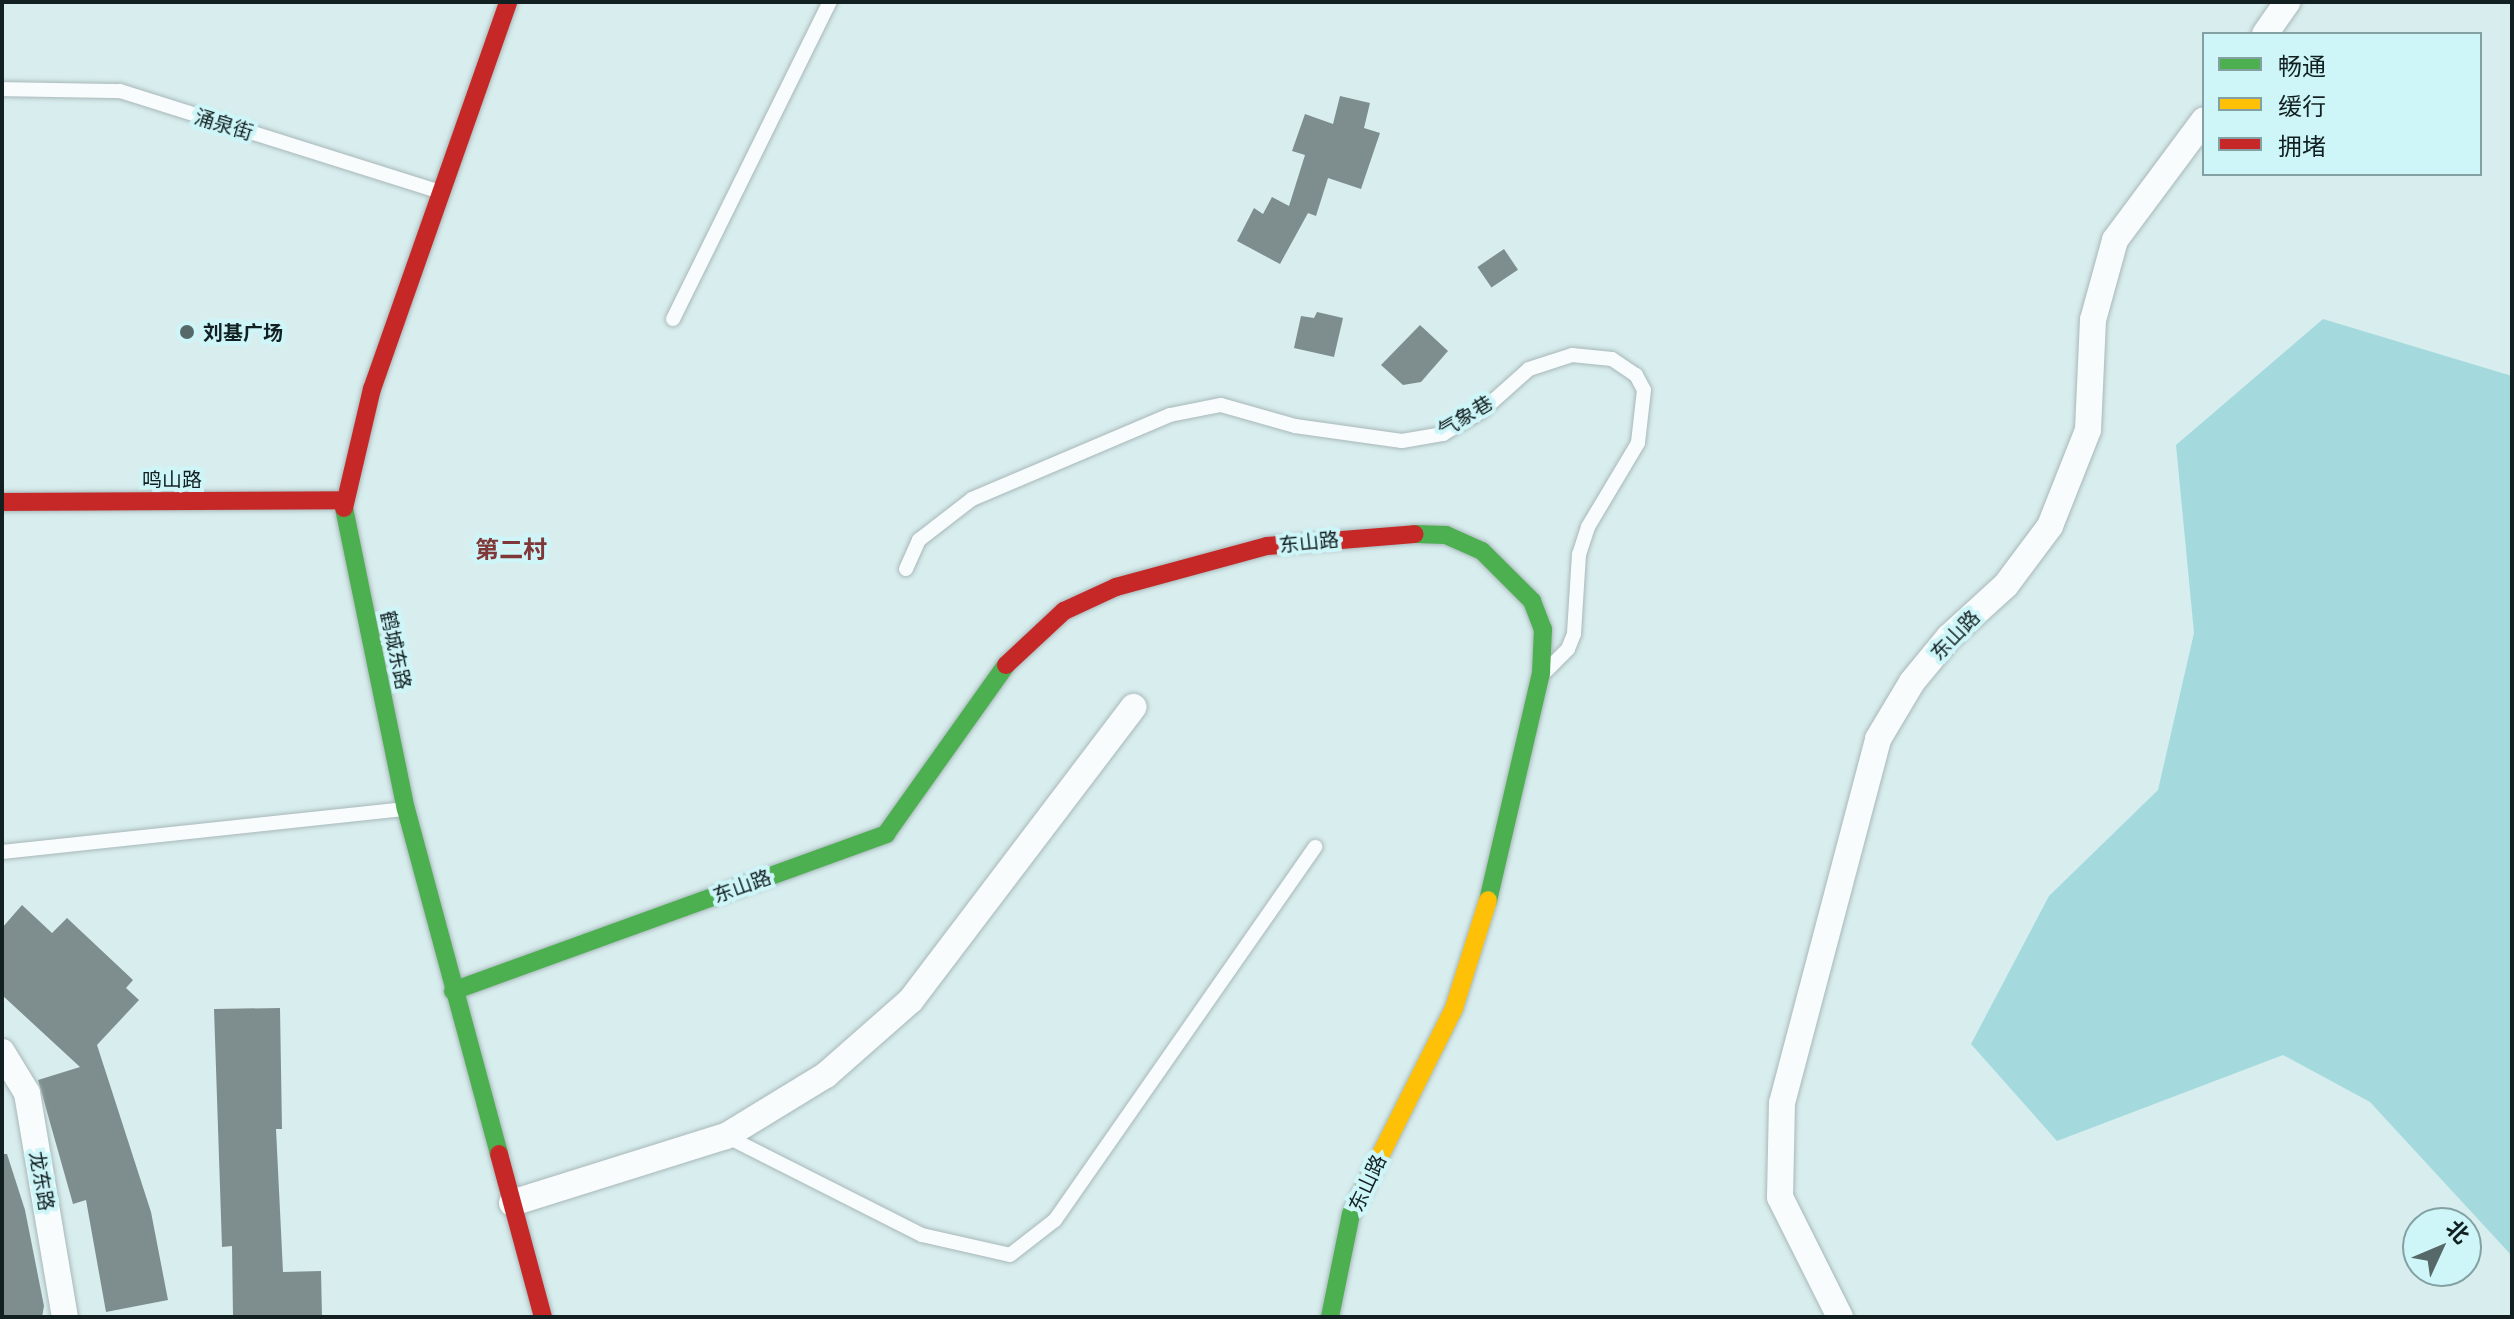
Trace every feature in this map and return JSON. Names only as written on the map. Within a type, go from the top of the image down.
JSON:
[{"type":"street","name":"鹤城东路","points":[[508,2],[372,389],[342,500],[406,809],[543,1317]]},
{"type":"street","points":[[2266,32],[2287,2]]},
{"type":"street","name":"东山路","points":[[1840,1317],[1780,1197],[1782,1103],[1878,739],[1912,682],[1949,637],[2006,585],[2050,526],[2088,430],[2093,320],[2115,240],[2202,123]]},
{"type":"street","name":"鸣山路","points":[[2,502],[342,500]]},
{"type":"street","name":"东山路","points":[[453,991],[886,834],[1011,658],[1042,626],[1116,587],[1267,546],[1389,533],[1446,535],[1482,551],[1513,577],[1532,601],[1543,629],[1541,673],[1498,869],[1454,1008],[1351,1214],[1330,1317]]},
{"type":"street","points":[[512,1203],[726,1136],[826,1075],[911,1000],[1133,707]]},
{"type":"street","name":"龙东路","points":[[2,1052],[27,1093],[65,1317]]},
{"type":"lane","points":[[673,319],[830,2]]},
{"type":"lane","name":"涌泉街","points":[[2,89],[120,91],[441,192]]},
{"type":"lane","name":"气象巷","points":[[906,569],[919,540],[972,499],[1170,415],[1221,405],[1295,426],[1402,441],[1443,434],[1482,411],[1529,369],[1572,355],[1612,359],[1636,375],[1644,390],[1638,443],[1588,527],[1579,554],[1574,634],[1568,649],[1541,673]]},
{"type":"lane","points":[[2,852],[406,809]]},
{"type":"lane","points":[[726,1136],[922,1235],[1010,1255],[1055,1220],[1315,847]]},
{"type":"shaded area","points":[[2323,319],[2512,376],[2512,1256],[2482,1223],[2482,1207],[2467,1207],[2370,1102],[2283,1055],[2057,1141],[1971,1044],[2049,896],[2158,790],[2194,633],[2176,445]]},
{"type":"building","points":[[1340,96],[1370,103],[1364,128],[1380,133],[1361,189],[1328,178],[1316,216],[1308,213],[1280,264],[1237,241],[1254,208],[1263,214],[1272,197],[1289,206],[1305,155],[1292,151],[1305,114],[1333,124]]},
{"type":"building","points":[[1504,249],[1518,270],[1491,288],[1477,267]]},
{"type":"building","points":[[1317,312],[1343,318],[1334,357],[1294,348],[1301,316],[1314,318]]},
{"type":"building","points":[[1420,325],[1448,351],[1421,382],[1403,385],[1381,365]]},
{"type":"building","points":[[22,905],[52,933],[67,918],[133,980],[126,988],[139,1000],[97,1045],[151,1212],[168,1300],[106,1312],[86,1200],[73,1204],[38,1080],[80,1067],[2,995],[2,928]]},
{"type":"building","points":[[280,1008],[282,1129],[276,1129],[283,1272],[321,1271],[322,1317],[233,1317],[232,1246],[222,1247],[214,1009]]},
{"type":"building","points":[[2,1154],[7,1154],[25,1210],[44,1306],[42,1317],[2,1317]]},
{"type":"traffic: fast","points":[[344,508],[406,809],[499,1154]]},
{"type":"traffic: fast","points":[[1415,534],[1446,535],[1482,551],[1532,601],[1543,629],[1541,673],[1488,900]]},
{"type":"traffic: fast","points":[[453,991],[886,834],[1006,665]]},
{"type":"traffic: fast","points":[[1330,1317],[1351,1214],[1364,1188]]},
{"type":"traffic: slow","points":[[1364,1188],[1454,1008],[1488,900]]},
{"type":"traffic: jam","points":[[344,508],[372,389],[508,2]]},
{"type":"traffic: jam","points":[[2,502],[342,500]]},
{"type":"traffic: jam","points":[[1006,665],[1064,611],[1116,587],[1267,546],[1415,534]]},
{"type":"traffic: jam","points":[[499,1154],[543,1317]]},
{"type":"place","name":"刘基广场","points":[[187,332]]},
{"type":"district","name":"第二村","points":[[511,550]]}]
